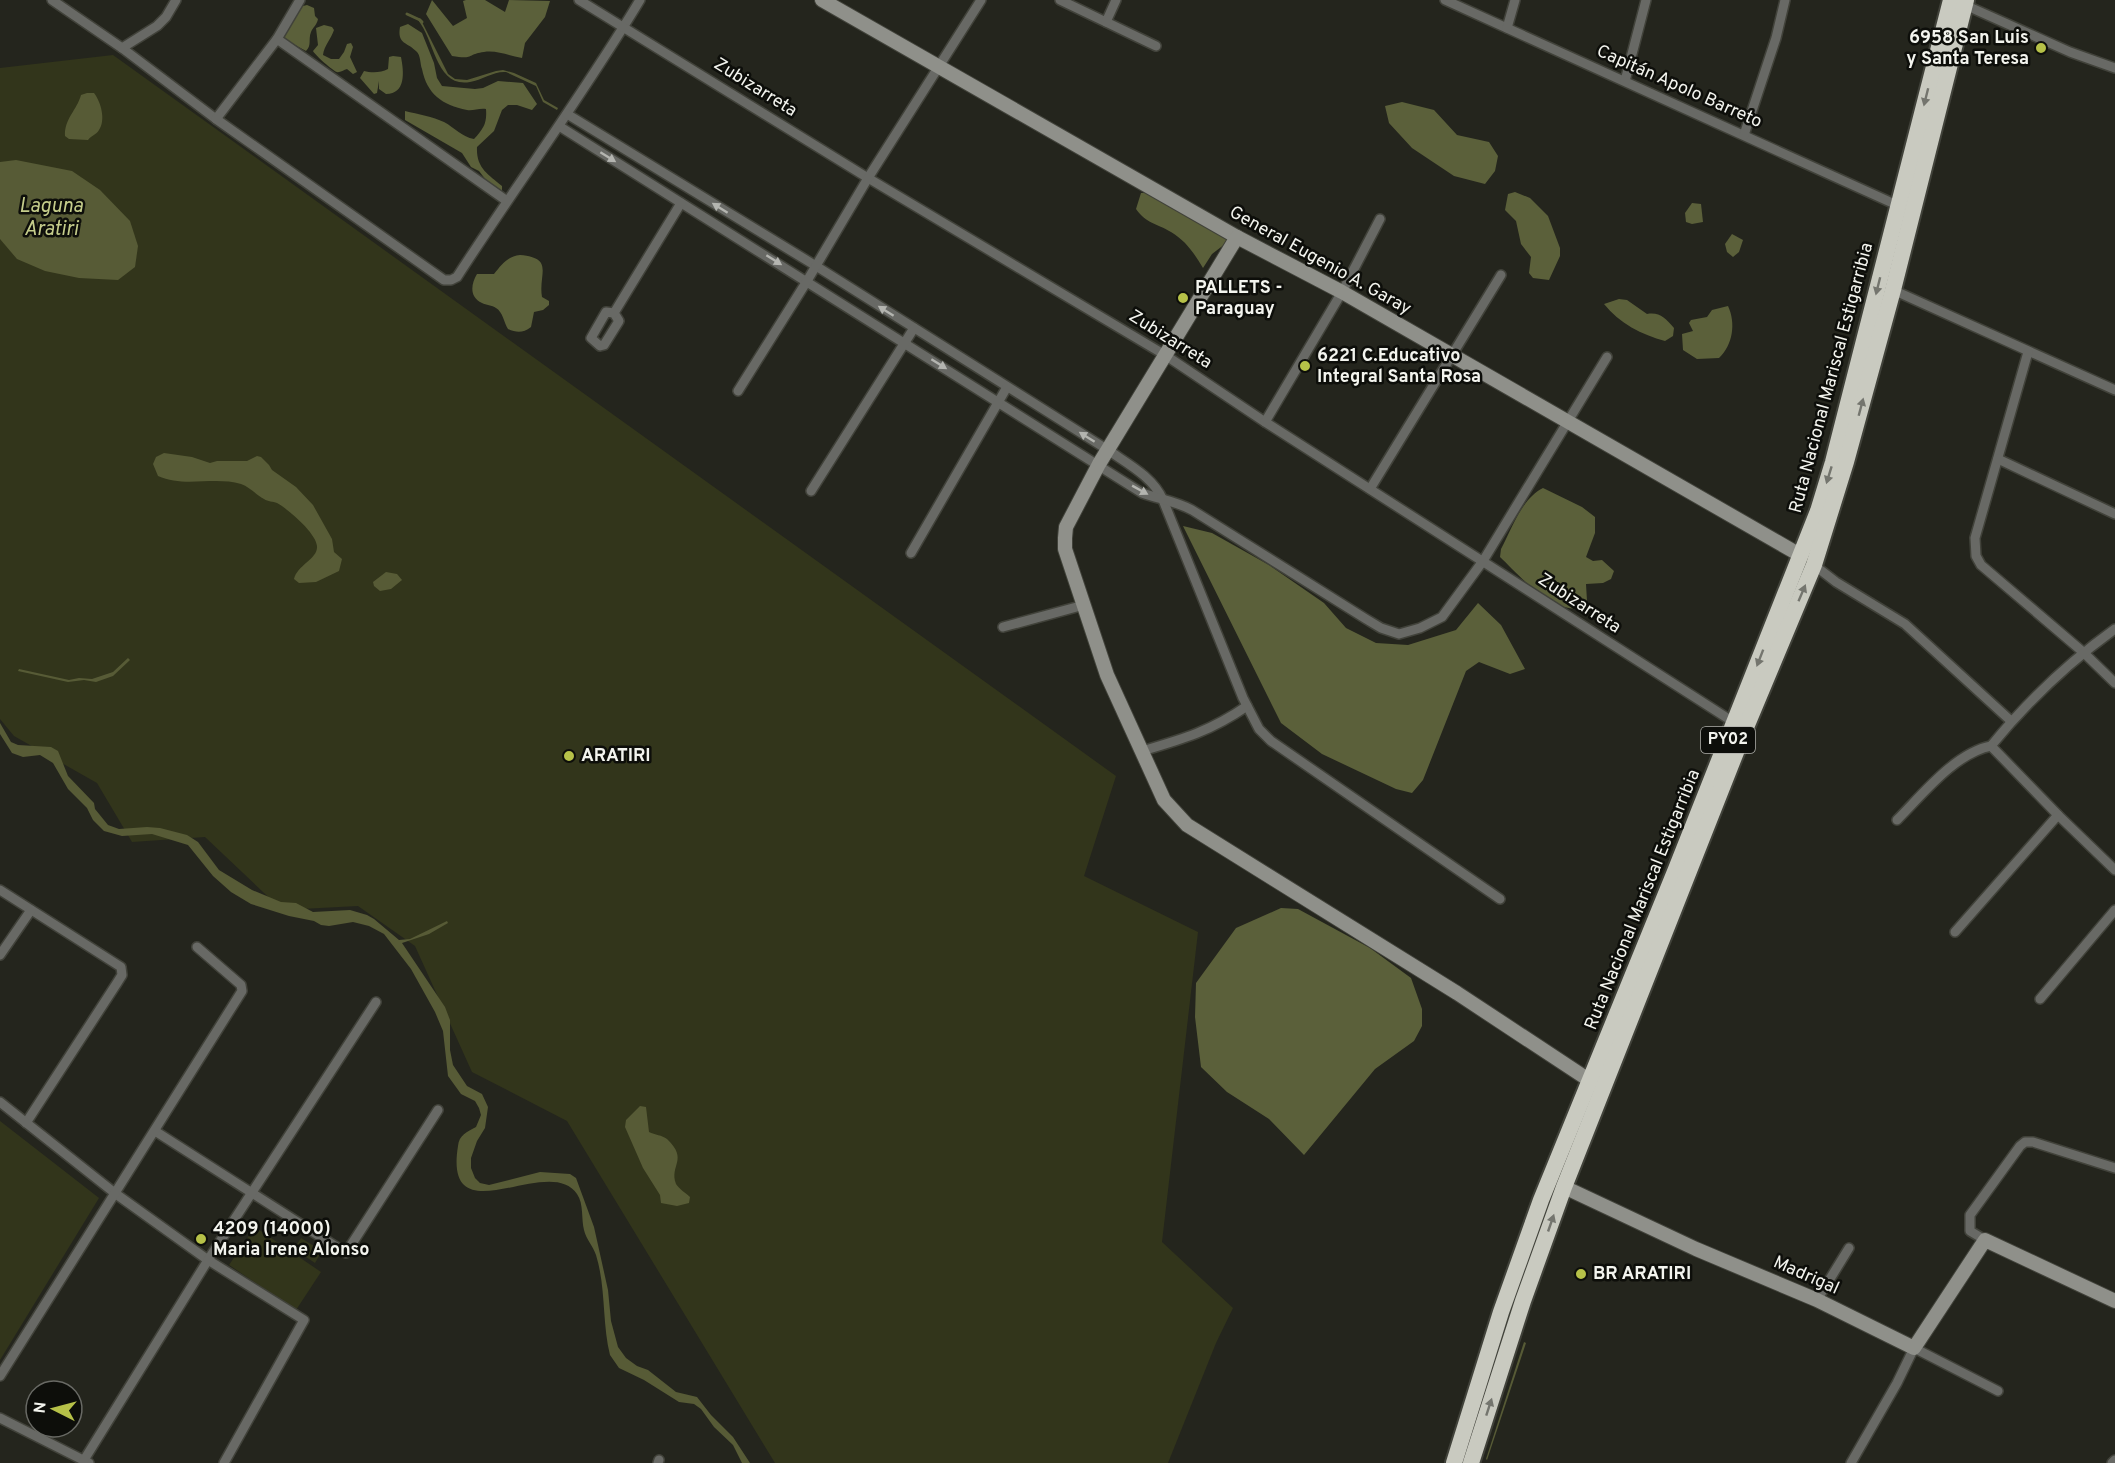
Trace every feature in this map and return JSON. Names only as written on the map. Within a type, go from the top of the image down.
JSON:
[{"type":"highway","name":"Ruta Nacional Mariscal Estigarribia","points":[[1471,1463],[1523,1301],[1597,1085],[1735,723],[1807,560],[1899,206],[1960,2]]},
{"type":"highway","name":"Ruta Nacional Mariscal Estigarribia","points":[[1454,1463],[1501,1312],[1529,1233],[1597,1085],[1740,743],[1807,560],[1846,462],[1893,290],[1960,2]]},
{"type":"street","points":[[52,0],[444,280],[457,277],[567,114],[640,0]]},
{"type":"street","points":[[122,48],[157,26],[166,17],[176,0]]},
{"type":"street","points":[[216,119],[277,39],[300,0]]},
{"type":"street","name":"Zubizarreta","points":[[579,0],[868,178],[1165,355],[1265,422],[1735,723]]},
{"type":"street","name":"General Eugenio A. Garay","points":[[822,0],[1237,237],[1342,292],[1807,560]]},
{"type":"street","points":[[738,391],[868,178],[981,0]]},
{"type":"street","points":[[1060,0],[1156,46]]},
{"type":"street","points":[[1106,22],[1116,0]]},
{"type":"street","name":"Capitán Apolo Barreto","points":[[1445,0],[1899,206]]},
{"type":"street","points":[[1508,28],[1515,0]]},
{"type":"street","points":[[1625,81],[1646,0]]},
{"type":"street","points":[[1744,135],[1776,38],[1785,0]]},
{"type":"street","points":[[1960,2],[2070,52],[2115,68]]},
{"type":"street","points":[[277,39],[507,201]]},
{"type":"street","points":[[567,114],[816,266],[1108,450],[1152,482],[1163,500],[1247,706],[1259,729],[1271,741],[1500,899]]},
{"type":"street","points":[[559,126],[1100,464],[1142,493],[1178,502],[1366,619],[1399,634],[1420,628],[1442,617],[1483,561],[1606,357]]},
{"type":"street","points":[[614,313],[681,203]]},
{"type":"street","points":[[1265,422],[1342,292],[1380,219]]},
{"type":"street","points":[[1237,237],[1108,450],[1066,527],[1065,549],[1107,675],[1164,800],[1187,825],[1457,993],[1597,1085]]},
{"type":"street","points":[[1370,489],[1501,274]]},
{"type":"street","points":[[1893,290],[2115,390]]},
{"type":"street","points":[[811,490],[914,328]]},
{"type":"street","points":[[2028,352],[1975,538],[1976,556],[1981,565],[2083,652],[2115,683]]},
{"type":"street","points":[[911,553],[1008,387]]},
{"type":"street","points":[[1998,459],[2115,514]]},
{"type":"street","points":[[1807,560],[1836,582],[1905,624],[2011,721]]},
{"type":"street","points":[[1004,627],[1084,605]]},
{"type":"street","points":[[1898,820],[1937,779],[1972,752],[1991,746],[2011,721],[2083,652],[2115,629]]},
{"type":"street","points":[[1142,752],[1194,736],[1224,722],[1247,706]]},
{"type":"street","points":[[1991,746],[2115,870]]},
{"type":"street","points":[[1954,932],[2058,815]]},
{"type":"street","points":[[0,890],[121,967],[122,975],[26,1123]]},
{"type":"street","points":[[0,955],[31,910]]},
{"type":"street","points":[[2040,999],[2115,910]]},
{"type":"street","points":[[2107,920],[2115,929]]},
{"type":"street","points":[[0,1376],[242,991],[241,985],[197,947]]},
{"type":"street","points":[[0,1418],[87,1462],[208,1260],[376,1002]]},
{"type":"street","points":[[0,1102],[116,1194],[208,1260],[304,1320],[224,1463]]},
{"type":"street","points":[[155,1131],[346,1253],[438,1110]]},
{"type":"street","points":[[2115,1168],[2032,1142],[2025,1142],[1970,1215],[1970,1231],[1985,1240],[2115,1301]]},
{"type":"street","name":"Madrigal","points":[[1564,1186],[1696,1249],[1817,1300],[1914,1348]]},
{"type":"street","points":[[1851,1463],[1897,1383],[1914,1348],[1985,1240]]},
{"type":"street","points":[[1817,1300],[1848,1248]]},
{"type":"street","points":[[1914,1348],[1998,1391]]},
{"type":"street","points":[[2112,1463],[2115,1460]]},
{"type":"shaded area","points":[[432,0],[453,26],[467,18],[463,1],[466,0],[485,0],[505,12],[509,0],[550,1],[545,17],[525,43],[522,58],[498,52],[479,53],[467,57],[452,56],[426,14]]},
{"type":"shaded area","points":[[307,5],[314,8],[318,19],[311,32],[309,47],[306,51],[284,39],[284,35],[299,7]]},
{"type":"shaded area","points":[[408,24],[422,33],[434,63],[437,78],[442,86],[475,89],[498,81],[523,83],[537,104],[532,110],[517,105],[508,105],[502,110],[494,131],[477,147],[481,165],[502,186],[502,194],[489,184],[479,171],[471,167],[462,153],[405,120],[405,111],[430,117],[474,139],[484,125],[486,114],[486,109],[467,110],[450,105],[432,92],[424,78],[418,53],[401,40],[400,27]]},
{"type":"shaded area","points":[[324,25],[334,30],[323,55],[331,59],[339,59],[347,44],[351,43],[353,47],[350,57],[357,72],[353,74],[347,69],[337,72],[313,51],[318,45],[316,28]]},
{"type":"shaded area","name":"ARATIRI","points":[[113,55],[1116,776],[1084,876],[1198,932],[1162,1242],[1233,1308],[1216,1343],[1168,1463],[775,1463],[567,1121],[472,1072],[415,946],[358,906],[282,910],[205,837],[132,842],[97,783],[14,736],[0,719],[0,68]]},
{"type":"shaded area","points":[[389,57],[401,57],[403,75],[400,86],[393,93],[386,94],[379,89],[379,81],[377,93],[374,94],[360,78],[364,71],[376,72],[388,69]]},
{"type":"shaded area","points":[[1402,102],[1434,110],[1457,135],[1489,142],[1498,156],[1495,171],[1485,184],[1454,176],[1412,148],[1389,123],[1385,106]]},
{"type":"shaded area","points":[[1515,192],[1530,198],[1548,216],[1560,248],[1560,256],[1549,280],[1533,278],[1529,273],[1531,257],[1521,244],[1516,221],[1505,210],[1508,194]]},
{"type":"shaded area","points":[[1141,193],[1149,193],[1208,219],[1220,218],[1228,236],[1225,244],[1212,254],[1203,268],[1181,239],[1140,214],[1136,209]]},
{"type":"shaded area","points":[[1692,203],[1701,204],[1703,222],[1692,224],[1686,222],[1685,213]]},
{"type":"shaded area","points":[[1732,234],[1743,240],[1739,252],[1733,257],[1727,252],[1725,244]]},
{"type":"shaded area","points":[[520,255],[538,260],[541,264],[543,268],[542,297],[549,301],[549,305],[543,310],[534,312],[531,327],[517,332],[508,329],[498,310],[478,300],[472,290],[477,274],[494,274],[509,259]]},
{"type":"shaded area","points":[[1619,299],[1627,300],[1647,314],[1655,314],[1668,321],[1674,328],[1673,336],[1665,341],[1640,332],[1624,322],[1604,304]]},
{"type":"shaded area","points":[[1728,306],[1732,319],[1732,334],[1724,353],[1719,358],[1697,359],[1683,350],[1682,334],[1693,331],[1689,323],[1691,320],[1707,317],[1712,310]]},
{"type":"shaded area","points":[[1543,488],[1582,507],[1595,517],[1595,533],[1586,557],[1593,561],[1602,560],[1614,571],[1611,579],[1603,583],[1586,584],[1587,601],[1582,608],[1571,608],[1548,600],[1500,557],[1501,549],[1523,507],[1535,493]]},
{"type":"shaded area","points":[[1183,526],[1212,533],[1269,565],[1324,603],[1346,628],[1376,643],[1408,645],[1456,630],[1478,603],[1501,625],[1525,669],[1510,674],[1479,662],[1466,671],[1423,780],[1412,793],[1396,789],[1322,754],[1281,723]]},
{"type":"shaded area","points":[[1281,908],[1298,909],[1370,948],[1411,978],[1422,1009],[1422,1026],[1414,1041],[1375,1069],[1304,1155],[1269,1119],[1227,1092],[1201,1067],[1195,1017],[1196,983],[1236,928]]},
{"type":"shaded area","points":[[0,1121],[99,1198],[0,1360]]},
{"type":"shaded area","points":[[255,1227],[321,1272],[296,1310],[229,1265]]},
{"type":"shaded area","points":[[301,1238],[322,1251],[315,1263],[294,1249]]},
{"type":"water","points":[[420,18],[448,74],[455,79],[467,80],[503,70],[514,73],[536,83],[544,100],[558,108],[557,110],[543,102],[536,86],[506,72],[470,82],[459,82],[450,78],[438,61],[418,20]]},
{"type":"water","points":[[94,93],[99,101],[102,111],[101,126],[98,132],[88,140],[69,139],[65,136],[65,130],[81,95]]},
{"type":"water","name":"Laguna Aratiri","points":[[16,160],[72,171],[100,190],[130,221],[138,246],[135,267],[118,280],[79,278],[45,271],[17,259],[0,239],[0,162]]},
{"type":"water","points":[[164,453],[192,457],[210,463],[247,461],[257,456],[261,457],[272,470],[296,487],[313,505],[332,539],[334,552],[342,559],[339,571],[316,582],[299,583],[294,579],[296,574],[314,555],[317,546],[312,535],[301,522],[282,506],[266,500],[241,484],[220,481],[178,481],[158,476],[153,464],[156,457]]},
{"type":"water","points":[[386,572],[397,574],[402,580],[391,589],[380,591],[373,582]]},
{"type":"water","points":[[128,658],[130,660],[113,676],[96,682],[84,680],[68,682],[18,671],[19,669],[69,680],[92,679],[113,672]]},
{"type":"water","points":[[0,723],[11,742],[18,745],[51,747],[58,751],[68,776],[94,803],[95,809],[108,825],[119,829],[160,828],[187,835],[198,842],[219,870],[252,890],[281,902],[296,903],[313,912],[350,910],[367,915],[399,940],[410,939],[447,921],[448,923],[429,934],[402,943],[445,1007],[450,1020],[450,1050],[453,1065],[467,1086],[482,1094],[488,1107],[485,1128],[471,1158],[471,1168],[475,1178],[480,1183],[489,1185],[540,1172],[570,1174],[576,1178],[594,1227],[618,1347],[626,1358],[648,1370],[676,1392],[697,1397],[733,1437],[750,1463],[742,1463],[733,1445],[714,1427],[701,1409],[694,1404],[679,1402],[644,1380],[619,1368],[610,1355],[599,1267],[595,1252],[585,1233],[581,1202],[577,1194],[563,1184],[544,1182],[482,1191],[466,1187],[458,1173],[458,1146],[462,1136],[476,1127],[481,1115],[479,1108],[475,1101],[461,1094],[448,1076],[443,1031],[435,1012],[411,969],[384,934],[369,926],[353,922],[321,925],[314,921],[251,904],[231,892],[213,876],[188,845],[152,834],[122,836],[104,831],[93,820],[87,808],[68,789],[53,763],[40,755],[23,757],[12,753],[0,734]]},
{"type":"water","points":[[640,1106],[646,1107],[649,1132],[667,1139],[677,1152],[676,1184],[690,1197],[689,1203],[677,1206],[661,1203],[660,1195],[643,1168],[625,1127],[626,1120]]},
{"type":"water","points":[[1524,1342],[1526,1343],[1487,1460],[1486,1459]]},
{"type":"waterway","points":[[407,14],[422,22]]},
{"type":"place","name":"6958 San Luis y Santa Teresa","points":[[2041,48]]},
{"type":"place","name":"PALLETS - Paraguay","points":[[1183,298]]},
{"type":"place","name":"6221 C.Educativo Integral Santa Rosa","points":[[1305,366]]},
{"type":"place","name":"ARATIRI","points":[[569,756]]},
{"type":"place","name":"4209 (14000) Maria Irene Alonso","points":[[201,1239]]},
{"type":"place","name":"BR ARATIRI","points":[[1581,1274]]}]
